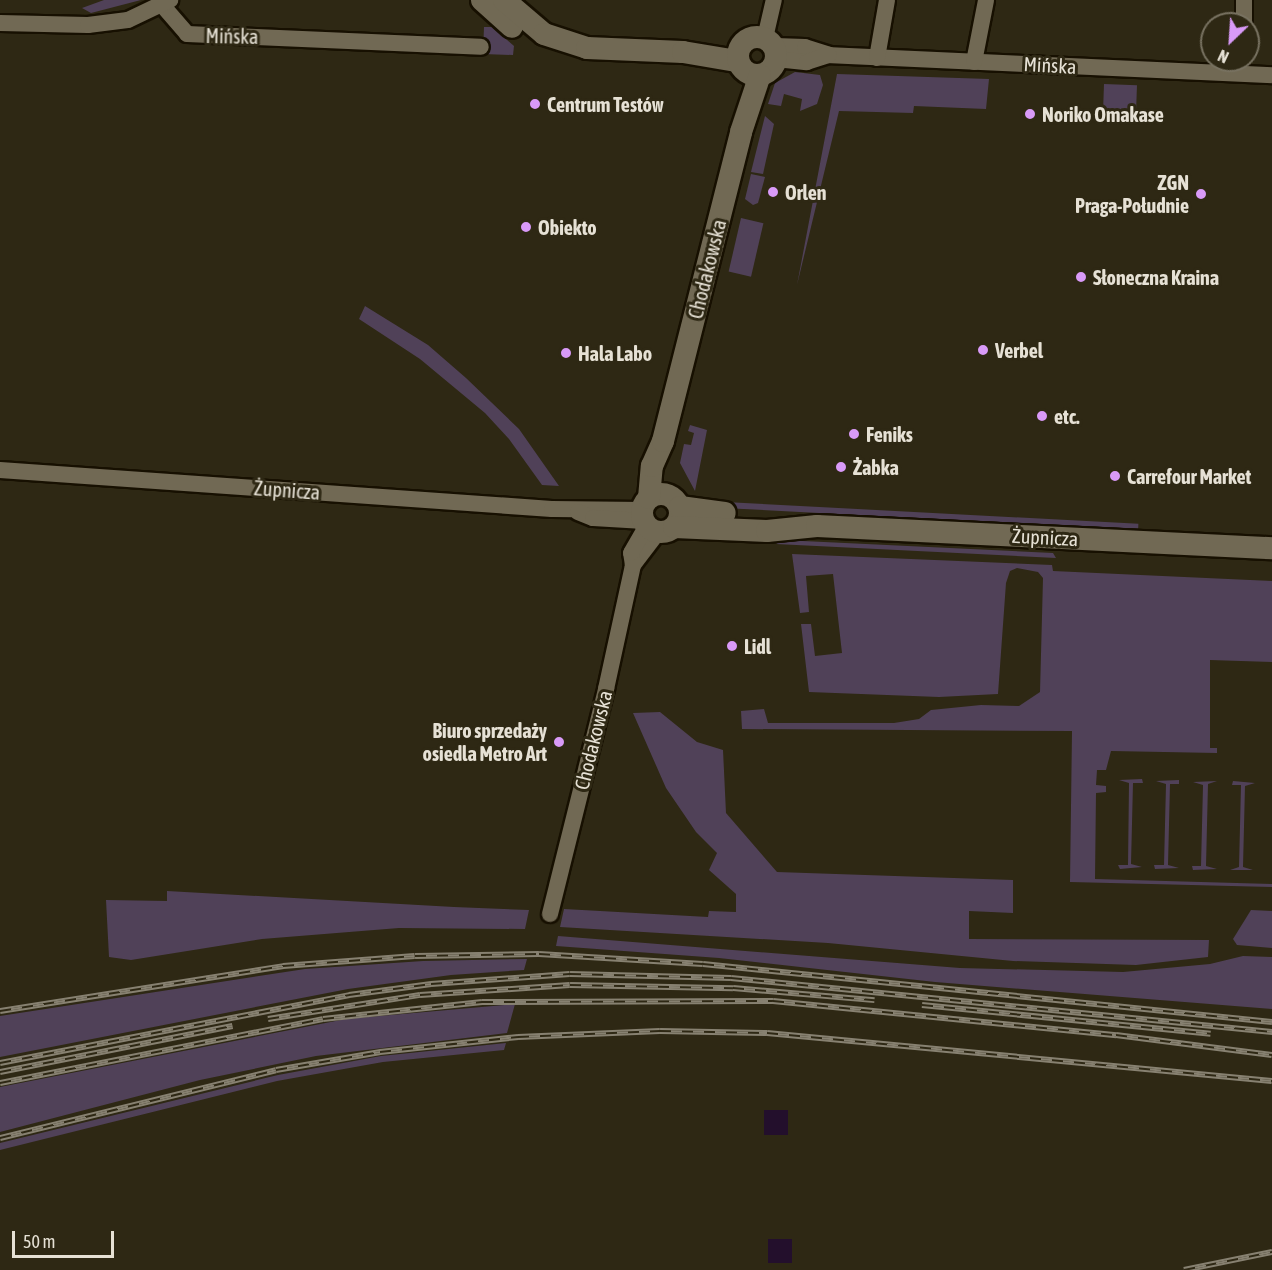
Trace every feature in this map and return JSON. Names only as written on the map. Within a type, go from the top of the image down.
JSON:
[{"type":"street","points":[[482,0],[519,33],[541,46],[561,52],[587,48]]},
{"type":"street","points":[[504,0],[544,34],[587,48]]},
{"type":"street","points":[[877,58],[887,0]]},
{"type":"street","points":[[974,62],[986,0]]},
{"type":"street","name":"Chodakowska","points":[[549,914],[606,689],[633,565],[631,553],[658,514],[652,466],[663,441],[741,132],[757,57],[773,1]]},
{"type":"street","name":"Mińska","points":[[0,23],[88,25],[128,20],[167,3],[187,34],[481,46]]},
{"type":"street","name":"Mińska","points":[[587,48],[683,52],[707,45],[757,57],[805,47],[829,56],[974,62],[1200,66]]},
{"type":"street","name":"Żupnicza","points":[[0,470],[574,510],[593,507],[658,514],[767,531],[817,526],[1272,548]]},
{"type":"shaded area","points":[[104,0],[141,0],[91,13],[82,8]]},
{"type":"shaded area","points":[[484,27],[492,27],[514,46],[513,55],[483,54]]},
{"type":"shaded area","points":[[795,72],[820,75],[823,85],[817,104],[800,111],[802,99],[784,94],[781,106],[768,104],[775,83]]},
{"type":"shaded area","points":[[837,74],[989,79],[986,109],[914,106],[913,113],[839,111],[797,285]]},
{"type":"shaded area","points":[[1104,84],[1137,85],[1136,115],[1103,114]]},
{"type":"shaded area","points":[[765,116],[774,124],[763,174],[751,172]]},
{"type":"shaded area","points":[[751,174],[765,177],[758,203],[753,205],[745,199]]},
{"type":"shaded area","points":[[741,218],[763,223],[751,277],[729,272]]},
{"type":"shaded area","points":[[365,306],[428,345],[466,378],[519,429],[559,486],[542,485],[509,439],[485,413],[420,359],[359,319]]},
{"type":"shaded area","points":[[690,425],[707,430],[695,491],[680,463],[684,444],[691,445],[694,433],[688,431]]},
{"type":"shaded area","points":[[705,501],[1138,524],[1138,530],[705,507]]},
{"type":"shaded area","points":[[782,540],[1053,553],[1056,558],[776,544]]},
{"type":"shaded area","points":[[792,554],[1052,565],[1053,571],[1272,581],[1272,662],[1210,660],[1210,748],[1217,748],[1217,753],[1111,751],[1106,770],[1097,770],[1096,785],[1106,786],[1106,792],[1096,793],[1095,879],[1272,884],[1272,887],[1070,882],[1072,731],[742,729],[741,711],[764,709],[768,723],[894,723],[919,719],[931,710],[981,705],[1019,706],[1040,692],[1043,578],[1038,572],[1017,568],[1010,571],[1006,583],[998,694],[939,697],[809,692],[801,624],[811,624],[815,656],[842,653],[833,574],[806,576],[809,612],[800,613]]},
{"type":"shaded area","points":[[660,712],[697,742],[723,750],[726,813],[777,872],[1013,880],[1013,913],[969,911],[969,939],[1209,940],[1208,957],[1136,965],[1013,961],[828,943],[560,927],[564,909],[708,917],[709,911],[736,912],[736,894],[709,870],[717,853],[696,832],[666,788],[633,713]]},
{"type":"shaded area","points":[[1142,779],[1143,783],[1133,783],[1131,864],[1142,867],[1120,869],[1118,865],[1128,865],[1129,783],[1119,780]]},
{"type":"shaded area","points":[[1179,780],[1179,784],[1170,784],[1168,865],[1179,868],[1155,869],[1154,865],[1164,865],[1166,784],[1156,781]]},
{"type":"shaded area","points":[[1217,781],[1208,784],[1206,866],[1217,869],[1193,870],[1192,866],[1201,866],[1203,785],[1193,782]]},
{"type":"shaded area","points":[[1233,781],[1255,783],[1245,786],[1243,867],[1253,870],[1230,870],[1239,867],[1241,785],[1232,785]]},
{"type":"shaded area","points":[[167,891],[529,910],[525,929],[399,928],[262,939],[131,960],[109,957],[106,900],[167,901]]},
{"type":"shaded area","points":[[1251,910],[1272,911],[1272,948],[1237,945],[1233,939]]},
{"type":"shaded area","points":[[558,936],[960,968],[1123,972],[1210,964],[1243,956],[1272,957],[1272,1009],[935,982],[719,958],[556,946]]},
{"type":"shaded area","points":[[527,959],[524,970],[451,975],[348,989],[0,1057],[0,1016],[305,969],[423,961]]},
{"type":"shaded area","points":[[515,1004],[507,1033],[316,1056],[200,1080],[0,1132],[0,1087],[346,1019]]},
{"type":"shaded area","points":[[506,1043],[504,1050],[383,1062],[277,1081],[0,1150],[0,1143],[278,1075],[381,1056]]},
{"type":"shaded area","points":[[764,1110],[788,1110],[788,1135],[764,1135]]},
{"type":"shaded area","points":[[768,1239],[792,1239],[792,1263],[768,1263]]},
{"type":"railway","points":[[0,1011],[283,966],[415,956],[539,954],[703,964],[1272,1022]]},
{"type":"railway","points":[[0,1063],[349,995],[431,984],[570,974],[731,978],[1272,1032]]},
{"type":"railway","points":[[268,1019],[420,995],[570,985],[733,988],[874,1000]]},
{"type":"railway","points":[[0,1083],[323,1019],[482,1002],[773,1001],[1116,1035],[1272,1055]]},
{"type":"railway","points":[[922,1005],[1211,1034]]},
{"type":"railway","points":[[0,1072],[233,1026]]},
{"type":"railway","points":[[0,1138],[276,1070],[380,1052],[518,1037],[660,1031],[767,1033],[1272,1081]]},
{"type":"railway","points":[[1184,1270],[1272,1252]]},
{"type":"place","name":"Centrum Testów","points":[[535,104]]},
{"type":"place","name":"Noriko Omakase","points":[[1030,114]]},
{"type":"place","name":"Orlen","points":[[773,192]]},
{"type":"place","name":"ZGN Praga-Południe","points":[[1201,194]]},
{"type":"place","name":"Obiekto","points":[[526,227]]},
{"type":"place","name":"Słoneczna Kraina","points":[[1081,277]]},
{"type":"place","name":"Verbel","points":[[983,350]]},
{"type":"place","name":"Hala Labo","points":[[566,353]]},
{"type":"place","name":"etc.","points":[[1042,416]]},
{"type":"place","name":"Feniks","points":[[854,434]]},
{"type":"place","name":"Żabka","points":[[841,467]]},
{"type":"place","name":"Carrefour Market","points":[[1115,476]]},
{"type":"place","name":"Lidl","points":[[732,646]]},
{"type":"place","name":"Biuro sprzedaży osiedla Metro Art","points":[[559,742]]}]
